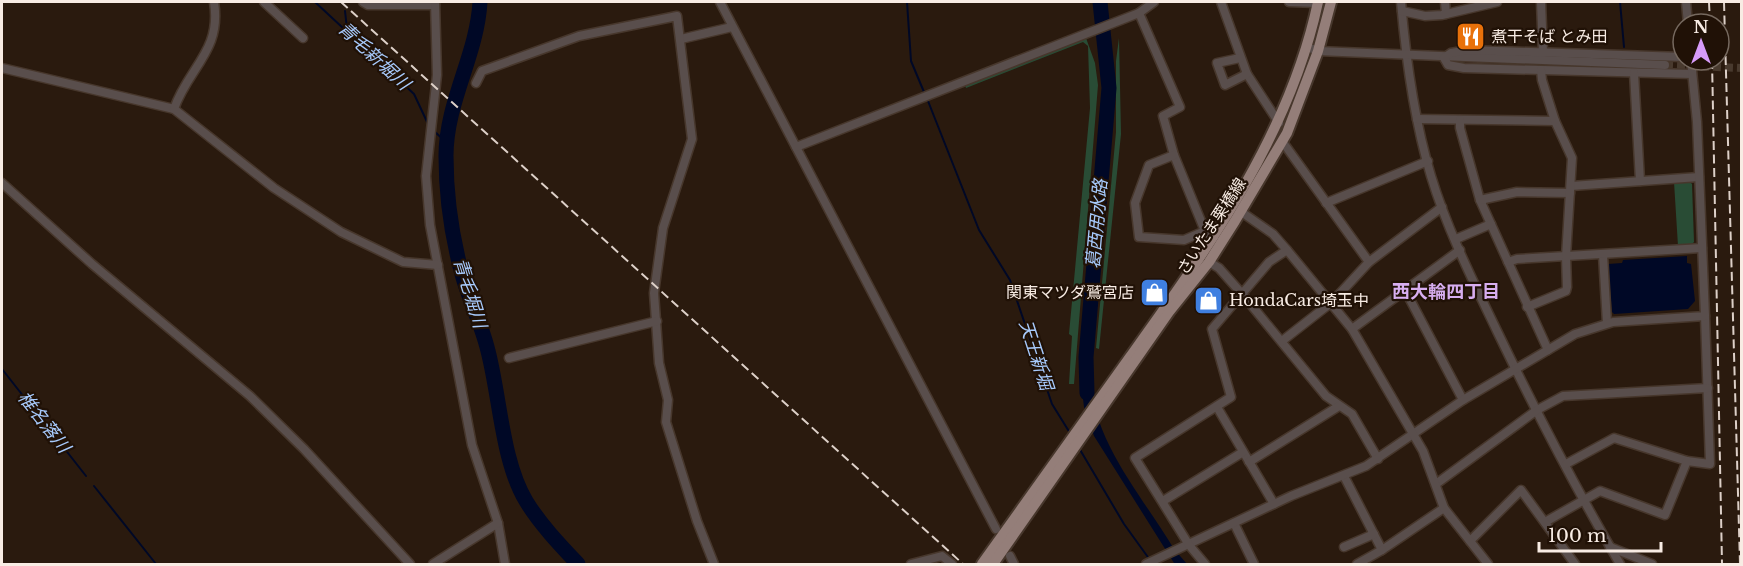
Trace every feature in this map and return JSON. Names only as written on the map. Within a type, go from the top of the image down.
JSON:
[{"type":"main road","name":"さいたま栗橋線","points":[[982,564],[1169,312],[1209,262],[1282,141],[1312,49],[1318,2]]},
{"type":"main road","name":"さいたま栗橋線","points":[[1105,400],[1278,123],[1331,2]]},
{"type":"main road","name":"さいたま栗橋線","points":[[993,564],[1070,448]]},
{"type":"street","points":[[174,109],[181,89],[208,52],[212,42],[214,2]]},
{"type":"street","points":[[264,2],[303,38]]},
{"type":"street","points":[[363,2],[368,5],[435,3],[437,75],[427,192],[438,265],[472,445],[498,523],[505,564]]},
{"type":"street","points":[[720,2],[996,529]]},
{"type":"street","points":[[796,147],[1139,13],[1155,2]]},
{"type":"street","points":[[1221,2],[1247,74],[1278,123]]},
{"type":"street","points":[[1289,2],[1318,2]]},
{"type":"street","points":[[1401,2],[1406,57],[1418,119],[1442,207],[1516,369],[1620,564]]},
{"type":"street","points":[[1445,2],[1446,14]]},
{"type":"street","points":[[1402,11],[1431,16],[1497,2]]},
{"type":"street","points":[[1541,2],[1543,53]]},
{"type":"street","points":[[1139,13],[1180,107],[1163,116],[1174,155],[1210,234],[1184,240],[1139,237],[1135,203],[1149,165],[1174,155]]},
{"type":"street","points":[[477,83],[482,71],[579,36],[677,16],[692,139],[663,228],[657,258],[654,293],[659,363],[668,400],[666,422],[697,520],[714,564]]},
{"type":"street","points":[[681,39],[732,27]]},
{"type":"street","points":[[1312,49],[1406,57],[1665,65]]},
{"type":"street","points":[[1444,58],[1451,53],[1468,50],[1671,57]]},
{"type":"street","points":[[1240,57],[1217,63],[1225,85],[1247,74]]},
{"type":"street","points":[[1444,58],[1448,65],[1464,68],[1692,74],[1699,177],[1710,464],[1687,461],[1614,438],[1566,464]]},
{"type":"street","points":[[2,68],[174,109],[283,194],[341,232],[403,262],[438,265]]},
{"type":"street","points":[[1527,306],[1566,291],[1572,158],[1555,121],[1541,70]]},
{"type":"street","points":[[1634,73],[1640,181]]},
{"type":"street","points":[[1418,119],[1555,121]]},
{"type":"street","points":[[1460,120],[1460,128],[1480,200],[1548,350]]},
{"type":"street","points":[[1282,141],[1370,262]]},
{"type":"street","points":[[1326,203],[1428,161]]},
{"type":"street","points":[[1480,200],[1517,192],[1571,190],[1640,181],[1699,177]]},
{"type":"street","points":[[2,183],[92,264],[250,396],[304,449],[410,564]]},
{"type":"street","points":[[1282,341],[1332,302],[1370,262],[1442,207]]},
{"type":"street","points":[[1240,211],[1265,228],[1287,250],[1352,329],[1414,433],[1444,508],[1488,564]]},
{"type":"street","points":[[1456,239],[1491,224]]},
{"type":"street","points":[[1508,262],[1702,248]]},
{"type":"street","points":[[1205,564],[1189,545],[1135,458],[1231,397],[1212,329],[1269,262],[1287,250]]},
{"type":"street","points":[[1352,329],[1460,250]]},
{"type":"street","points":[[1603,255],[1607,323]]},
{"type":"street","points":[[1209,262],[1218,268],[1242,295],[1326,396],[1352,414],[1378,459]]},
{"type":"street","points":[[1405,290],[1463,400]]},
{"type":"street","points":[[1146,564],[1274,504],[1344,476],[1378,459],[1463,400],[1575,334],[1607,323],[1704,316]]},
{"type":"street","points":[[509,358],[657,321]]},
{"type":"street","points":[[1436,484],[1537,410],[1563,396],[1708,388]]},
{"type":"street","points":[[1249,462],[1339,406]]},
{"type":"street","points":[[1217,407],[1274,504]]},
{"type":"street","points":[[1163,501],[1243,452]]},
{"type":"street","points":[[1545,522],[1585,499],[1605,491],[1665,515],[1687,461]]},
{"type":"street","points":[[1344,476],[1382,550]]},
{"type":"street","points":[[1470,541],[1521,490],[1575,564]]},
{"type":"street","points":[[1357,564],[1444,508]]},
{"type":"street","points":[[434,564],[498,523]]},
{"type":"street","points":[[1234,524],[1254,564]]},
{"type":"street","points":[[1344,547],[1374,534]]},
{"type":"street","points":[[1610,547],[1652,564]]},
{"type":"street","points":[[911,564],[942,556],[952,564]]},
{"type":"green space","points":[[1086,38],[1095,63],[1098,85],[1074,384],[1069,384],[1072,336],[1069,334],[1090,108],[1088,46],[1083,42],[966,88],[965,85]]},
{"type":"green space","points":[[1119,38],[1121,134],[1099,349],[1096,348],[1116,132],[1116,61]]},
{"type":"green space","points":[[1689,181],[1692,184],[1694,242],[1691,245],[1678,246],[1674,182]]},
{"type":"water","points":[[1687,256],[1687,263],[1691,264],[1695,301],[1688,309],[1614,314],[1612,312],[1608,264],[1622,263],[1623,260]]},
{"type":"water","points":[[1080,374],[1090,376],[1093,400],[1100,423],[1121,467],[1174,549],[1187,564],[1174,563],[1094,436],[1084,407]]},
{"type":"waterway","name":"青毛新堀川","points":[[315,2],[414,94],[429,126]]},
{"type":"waterway","name":"青毛堀川","points":[[480,2],[478,22],[447,136],[448,201],[455,245],[462,274],[488,351],[507,448],[518,485],[538,518],[578,564]]},
{"type":"waterway","name":"天王新堀","points":[[907,2],[911,61],[924,92]]},
{"type":"waterway","name":"葛西用水路","points":[[1087,393],[1086,357],[1109,88],[1100,2]]},
{"type":"waterway","points":[[1620,2],[1624,47]]},
{"type":"waterway","points":[[345,11],[347,29]]},
{"type":"waterway","name":"天王新堀","points":[[928,101],[979,230],[1010,280],[1052,404],[1070,433]]},
{"type":"waterway","name":"青毛新堀川","points":[[433,130],[448,144]]},
{"type":"waterway","name":"椎名落川","points":[[2,369],[86,476]]},
{"type":"waterway","name":"天王新堀","points":[[1079,448],[1124,524],[1150,560]]},
{"type":"waterway","name":"椎名落川","points":[[94,486],[156,564]]},
{"type":"tunnel","points":[[1665,65],[1742,68]]},
{"type":"railway","points":[[341,2],[963,564]]},
{"type":"railway","points":[[1709,2],[1709,12]]},
{"type":"railway","points":[[1724,2],[1740,564]]},
{"type":"railway","points":[[1712,72],[1722,564]]},
{"type":"place","name":"煮干そば とみ田","points":[[1470,36]]},
{"type":"place","name":"関東マツダ鷲宮店","points":[[1155,292]]},
{"type":"place","name":"HondaCars埼玉中","points":[[1208,300]]},
{"type":"district","name":"西大輪四丁目","points":[[1446,292]]}]
